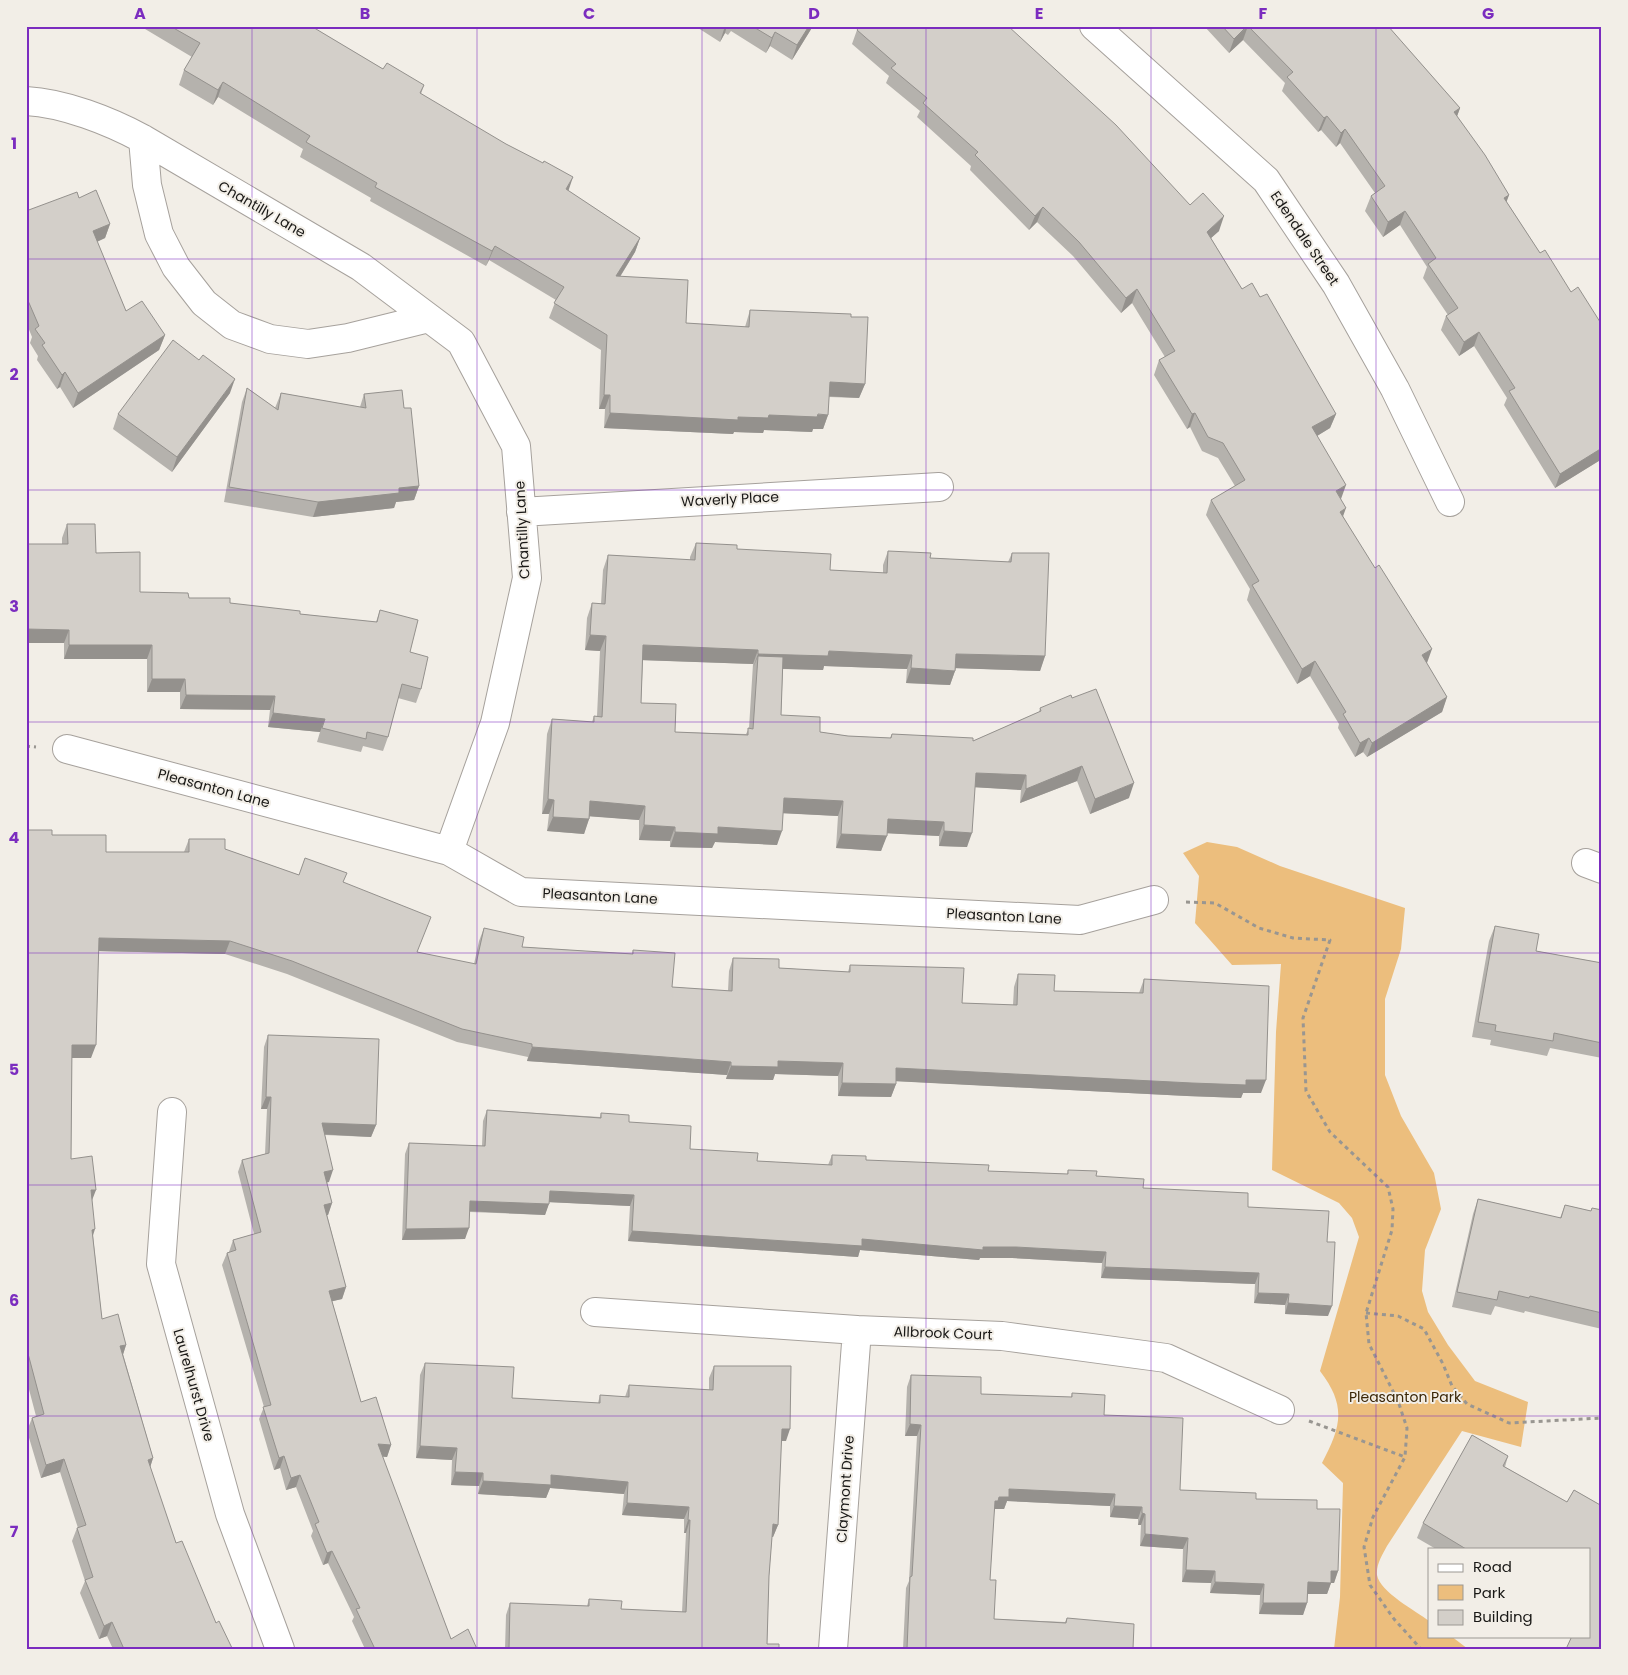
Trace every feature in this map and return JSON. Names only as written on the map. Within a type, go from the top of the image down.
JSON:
[{"type":"street","name":"Edendale Street","points":[[1094,26],[1266,180],[1336,284],[1395,389],[1450,502]]},
{"type":"street","name":"Chantilly Lane","points":[[26,101],[41,102],[117,125],[143,139],[361,267],[461,342],[516,446],[527,578],[495,723],[449,851]]},
{"type":"street","points":[[143,139],[147,185],[158,234],[176,267],[204,303],[232,325],[270,339],[308,344],[348,338],[429,318]]},
{"type":"street","name":"Waverly Place","points":[[521,512],[939,487]]},
{"type":"street","name":"Pleasanton Lane","points":[[67,749],[449,851],[520,892],[1080,920],[1154,900]]},
{"type":"street","name":"Laurelhurst Drive","points":[[172,1112],[161,1264],[230,1514],[280,1649]]},
{"type":"street","name":"Allbrook Court","points":[[594,1312],[857,1330],[1002,1336],[1166,1358],[1280,1410]]},
{"type":"street","name":"Claymont Drive","points":[[833,1649],[857,1330]]},
{"type":"path","points":[[1154,900],[1215,903],[1258,928],[1293,938],[1330,940],[1304,1018],[1306,1091],[1330,1132],[1388,1187],[1393,1209],[1392,1230],[1366,1313],[1369,1344],[1398,1401],[1407,1428],[1405,1456],[1373,1517],[1364,1547],[1370,1585],[1394,1619],[1421,1649]]},
{"type":"path","points":[[1366,1313],[1398,1316],[1424,1330],[1443,1364],[1452,1386],[1467,1404],[1509,1423],[1602,1418]]},
{"type":"path","points":[[1280,1410],[1405,1456]]},
{"type":"green space","name":"Pleasanton Park","points":[[1207,842],[1237,847],[1280,866],[1405,908],[1401,949],[1385,999],[1385,1075],[1401,1116],[1434,1173],[1441,1209],[1425,1250],[1422,1291],[1428,1312],[1448,1345],[1475,1381],[1528,1402],[1521,1447],[1462,1431],[1381,1556],[1377,1575],[1391,1594],[1428,1620],[1428,1638],[1454,1638],[1468,1649],[1334,1649],[1340,1597],[1343,1483],[1322,1463],[1334,1438],[1337,1427],[1338,1406],[1329,1384],[1320,1371],[1359,1237],[1352,1218],[1339,1203],[1272,1170],[1276,1032],[1281,964],[1232,965],[1195,923],[1199,876],[1183,853]]},
{"type":"building","points":[[170,26],[311,26],[383,69],[387,63],[424,85],[420,93],[506,144],[543,163],[544,161],[573,177],[566,189],[640,238],[616,276],[688,280],[686,323],[749,327],[750,310],[851,314],[851,317],[868,317],[865,384],[830,382],[828,415],[818,414],[817,417],[769,415],[768,418],[738,417],[738,420],[610,413],[610,395],[604,395],[607,335],[554,303],[564,287],[495,246],[492,251],[375,187],[377,183],[306,142],[310,136],[223,82],[218,90],[184,70],[200,43]]},
{"type":"building","points":[[752,26],[809,26],[797,45],[775,32],[772,38]]},
{"type":"building","points":[[860,26],[1008,26],[1116,125],[1190,205],[1203,193],[1224,216],[1207,232],[1242,289],[1252,283],[1260,297],[1267,294],[1336,414],[1312,427],[1346,485],[1336,491],[1346,508],[1340,512],[1375,568],[1379,565],[1432,649],[1422,655],[1447,697],[1372,743],[1369,738],[1360,743],[1343,714],[1346,712],[1315,661],[1302,669],[1252,585],[1259,581],[1211,500],[1245,480],[1223,443],[1208,437],[1195,413],[1192,414],[1159,360],[1175,351],[1137,289],[1126,298],[1079,242],[1043,207],[1035,216],[975,155],[978,152],[923,103],[927,98],[891,68],[896,64],[857,30]]},
{"type":"building","points":[[1222,26],[1247,26],[1234,39]]},
{"type":"building","points":[[1248,26],[1388,26],[1460,108],[1454,112],[1485,155],[1509,195],[1504,198],[1540,253],[1545,250],[1571,292],[1578,287],[1602,325],[1602,448],[1560,474],[1509,391],[1515,388],[1479,332],[1464,342],[1446,316],[1458,308],[1428,264],[1436,258],[1405,211],[1388,222],[1371,196],[1385,186],[1345,129],[1341,133],[1327,116],[1324,118],[1287,77],[1293,72]]},
{"type":"building","points":[[96,190],[110,224],[93,231],[126,311],[142,301],[165,335],[78,393],[65,372],[62,375],[42,345],[45,343],[35,329],[39,326],[26,296],[26,211],[77,192],[79,198]]},
{"type":"building","points":[[173,340],[199,360],[203,355],[235,379],[177,457],[118,414]]},
{"type":"building","points":[[247,388],[278,410],[281,393],[366,408],[364,394],[402,390],[404,408],[411,408],[419,486],[399,488],[399,493],[318,502],[229,487]]},
{"type":"building","points":[[67,524],[95,524],[96,553],[140,552],[140,592],[188,593],[189,598],[230,598],[230,603],[300,611],[300,614],[377,622],[380,610],[418,620],[410,652],[428,657],[421,689],[402,684],[388,737],[367,732],[366,739],[322,728],[325,719],[273,713],[275,696],[186,695],[185,679],[152,679],[152,645],[69,645],[69,630],[26,629],[26,544],[68,544]]},
{"type":"building","points":[[696,543],[737,545],[737,549],[831,554],[830,570],[887,573],[888,551],[931,553],[930,558],[1011,562],[1012,553],[1049,553],[1045,656],[956,654],[955,671],[911,668],[912,655],[829,651],[828,656],[758,654],[758,650],[643,645],[641,703],[676,704],[675,732],[748,735],[748,728],[753,729],[758,656],[783,657],[781,715],[820,717],[820,732],[848,736],[891,738],[892,734],[973,738],[973,741],[1041,711],[1040,708],[1071,695],[1072,698],[1096,689],[1134,783],[1095,799],[1082,766],[1026,789],[1026,775],[976,773],[972,833],[944,831],[944,822],[888,819],[887,836],[841,834],[843,801],[784,798],[782,831],[718,827],[718,834],[675,832],[675,827],[644,825],[645,806],[590,801],[589,819],[553,817],[554,800],[548,799],[552,719],[594,722],[594,716],[602,717],[606,636],[590,635],[592,603],[605,604],[608,555],[695,560]]},
{"type":"building","points":[[26,830],[52,830],[52,835],[106,835],[106,852],[189,852],[189,839],[225,839],[225,849],[299,875],[305,858],[347,873],[343,882],[431,917],[417,952],[476,964],[484,928],[524,937],[522,947],[633,954],[633,950],[675,953],[672,987],[732,991],[733,958],[779,959],[779,968],[850,972],[850,965],[964,968],[962,1003],[1017,1005],[1018,974],[1055,975],[1054,991],[1143,993],[1144,979],[1269,986],[1266,1080],[1246,1080],[1246,1085],[896,1068],[896,1084],[842,1083],[843,1063],[778,1061],[778,1067],[731,1066],[731,1062],[532,1047],[532,1044],[462,1029],[292,961],[230,941],[99,938],[96,1045],[72,1045],[71,1159],[92,1156],[96,1190],[91,1190],[95,1229],[92,1230],[102,1319],[118,1314],[126,1345],[120,1346],[153,1458],[148,1460],[176,1543],[182,1541],[216,1623],[219,1621],[232,1648],[124,1649],[112,1622],[104,1626],[85,1580],[93,1577],[77,1528],[86,1525],[64,1459],[46,1465],[32,1418],[44,1414],[26,1346]]},
{"type":"building","points":[[1495,926],[1539,934],[1536,951],[1602,963],[1602,1043],[1554,1033],[1553,1041],[1495,1031],[1496,1025],[1478,1022]]},
{"type":"building","points":[[268,1035],[379,1039],[376,1125],[322,1123],[333,1170],[324,1172],[332,1203],[324,1205],[346,1287],[329,1291],[361,1402],[376,1397],[391,1445],[378,1444],[451,1639],[468,1629],[477,1649],[375,1649],[356,1609],[360,1608],[332,1551],[327,1553],[315,1524],[319,1522],[300,1475],[291,1478],[284,1456],[279,1458],[263,1407],[271,1405],[227,1253],[236,1250],[233,1240],[261,1232],[242,1160],[269,1153],[271,1097],[266,1097]]},
{"type":"building","points":[[487,1110],[601,1118],[601,1113],[629,1115],[629,1122],[691,1126],[690,1149],[758,1153],[757,1161],[832,1165],[832,1155],[866,1156],[866,1160],[989,1165],[988,1171],[1068,1174],[1068,1170],[1097,1171],[1096,1176],[1144,1179],[1143,1188],[1248,1193],[1248,1207],[1329,1211],[1327,1242],[1335,1242],[1332,1306],[1288,1303],[1289,1294],[1258,1293],[1259,1273],[1105,1267],[1106,1252],[1016,1247],[983,1247],[983,1250],[862,1239],[862,1246],[632,1231],[634,1195],[550,1191],[549,1204],[470,1201],[469,1228],[406,1229],[409,1143],[485,1146]]},
{"type":"building","points":[[1478,1199],[1561,1218],[1565,1205],[1591,1211],[1592,1208],[1602,1210],[1602,1313],[1530,1296],[1529,1298],[1499,1291],[1497,1300],[1457,1292]]},
{"type":"building","points":[[425,1363],[514,1367],[512,1398],[600,1403],[600,1395],[629,1397],[629,1385],[713,1390],[714,1366],[791,1366],[790,1429],[782,1429],[778,1525],[773,1524],[769,1576],[767,1644],[779,1644],[779,1649],[509,1649],[510,1603],[589,1606],[589,1599],[622,1601],[621,1609],[686,1612],[689,1507],[627,1503],[628,1482],[551,1475],[551,1485],[483,1481],[483,1473],[455,1472],[457,1448],[420,1446]]},
{"type":"building","points":[[911,1375],[981,1377],[981,1394],[1072,1397],[1072,1393],[1105,1395],[1104,1415],[1183,1418],[1180,1490],[1256,1493],[1256,1499],[1317,1500],[1317,1509],[1340,1509],[1338,1571],[1331,1571],[1331,1583],[1308,1582],[1307,1603],[1263,1603],[1264,1584],[1215,1582],[1215,1571],[1186,1570],[1188,1538],[1145,1534],[1145,1514],[1142,1513],[1142,1507],[1114,1506],[1115,1494],[1009,1489],[1009,1497],[999,1497],[998,1501],[995,1501],[990,1580],[996,1580],[994,1619],[1066,1623],[1067,1618],[1134,1624],[1133,1649],[907,1649],[921,1425],[910,1424]]},
{"type":"building","points":[[1472,1435],[1508,1456],[1503,1466],[1567,1502],[1574,1490],[1602,1506],[1602,1649],[1566,1649],[1571,1638],[1590,1638],[1590,1548],[1464,1548],[1423,1523]]}]
